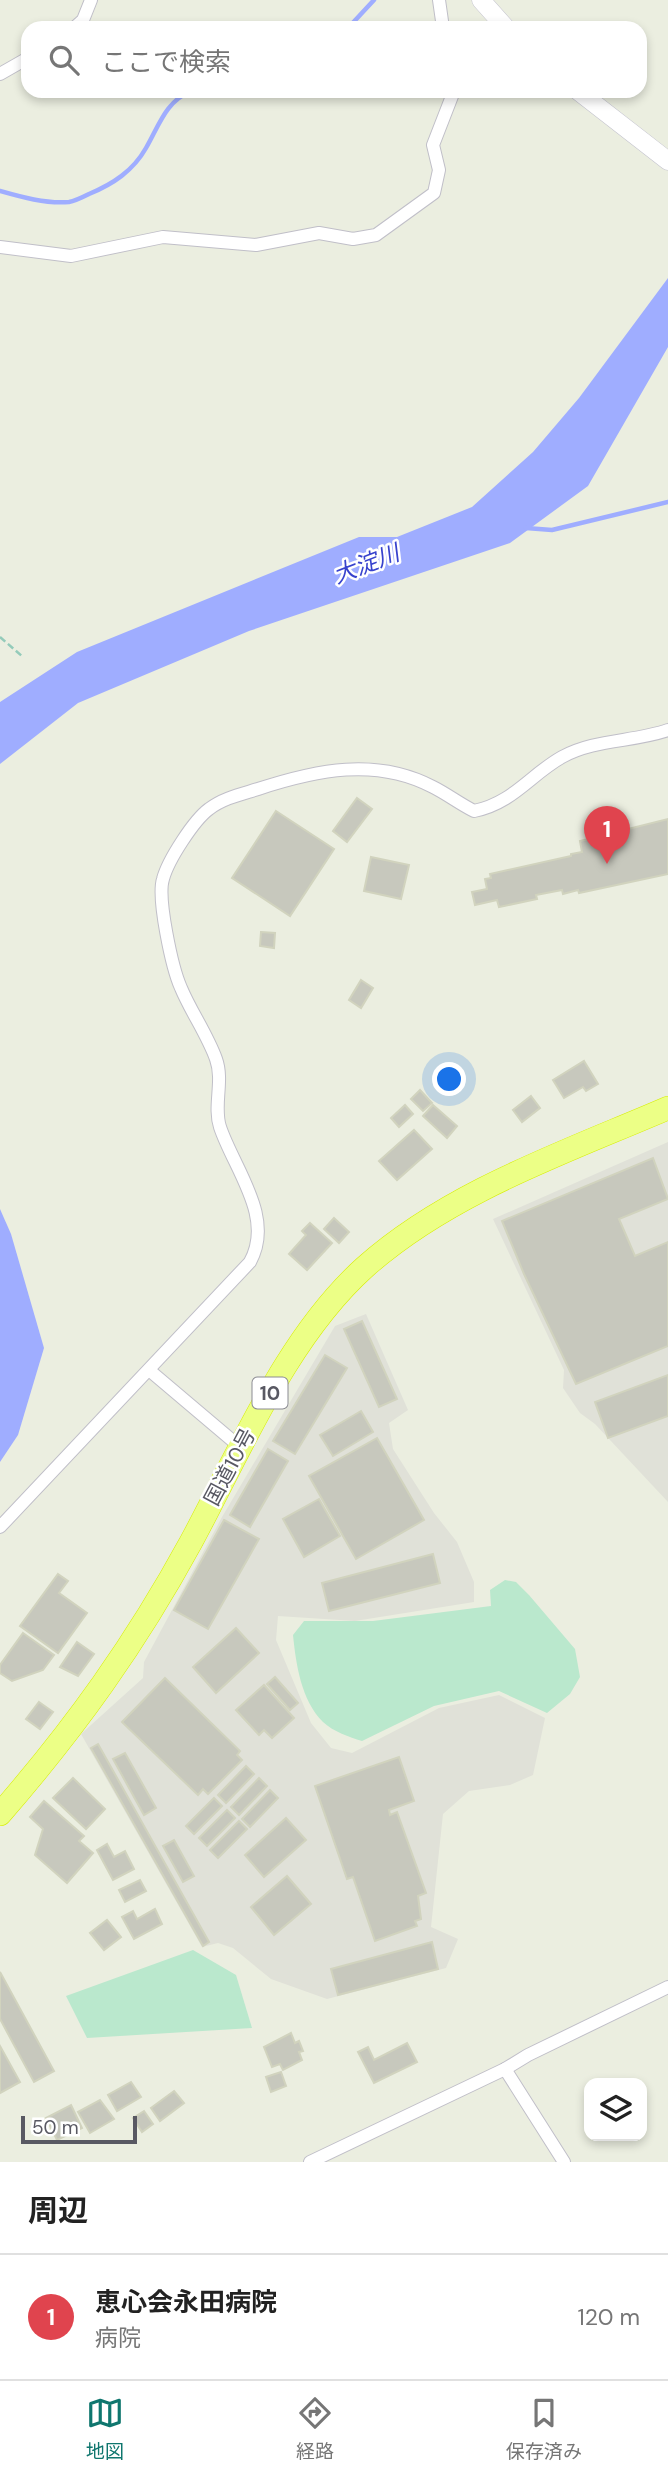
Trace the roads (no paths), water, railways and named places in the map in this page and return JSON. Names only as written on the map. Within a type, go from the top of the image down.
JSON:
[{"type":"highway","name":"国道10号","points":[[0,1814],[73,1727],[138,1634],[290,1358],[321,1315],[364,1268],[411,1229],[449,1206],[668,1108]]},
{"type":"street","points":[[82,21],[91,0]]},
{"type":"street","points":[[439,0],[442,21]]},
{"type":"street","points":[[481,0],[500,21]]},
{"type":"street","points":[[0,74],[21,62]]},
{"type":"street","points":[[0,247],[71,256],[163,237],[256,245],[319,233],[353,239],[376,234],[434,193],[439,170],[433,145],[451,98]]},
{"type":"street","points":[[587,98],[668,161]]},
{"type":"street","points":[[0,1527],[250,1262],[256,1252],[258,1237],[255,1210],[219,1125],[217,1062],[180,986],[162,902],[162,880],[168,865],[199,817],[224,800],[301,775],[333,769],[368,768],[392,772],[431,786],[474,811],[494,807],[562,758],[606,743],[668,730]]},
{"type":"street","points":[[149,1370],[240,1447]]},
{"type":"street","points":[[310,2162],[668,1987]]},
{"type":"street","points":[[505,2069],[564,2162]]},
{"type":"water","name":"大淀川","points":[[668,278],[668,347],[588,486],[510,543],[249,631],[78,703],[0,764],[0,702],[77,652],[359,537],[397,537],[472,507],[533,452],[579,398]]},
{"type":"water","points":[[0,1209],[11,1234],[44,1348],[18,1435],[0,1462]]},
{"type":"waterway","points":[[354,21],[374,0]]},
{"type":"waterway","points":[[0,191],[43,201],[69,202],[106,186],[122,176],[135,163],[169,108],[179,98]]},
{"type":"waterway","points":[[526,528],[552,530],[668,502]]},
{"type":"place","name":"恵心会永田病院","points":[[607,864]]}]
